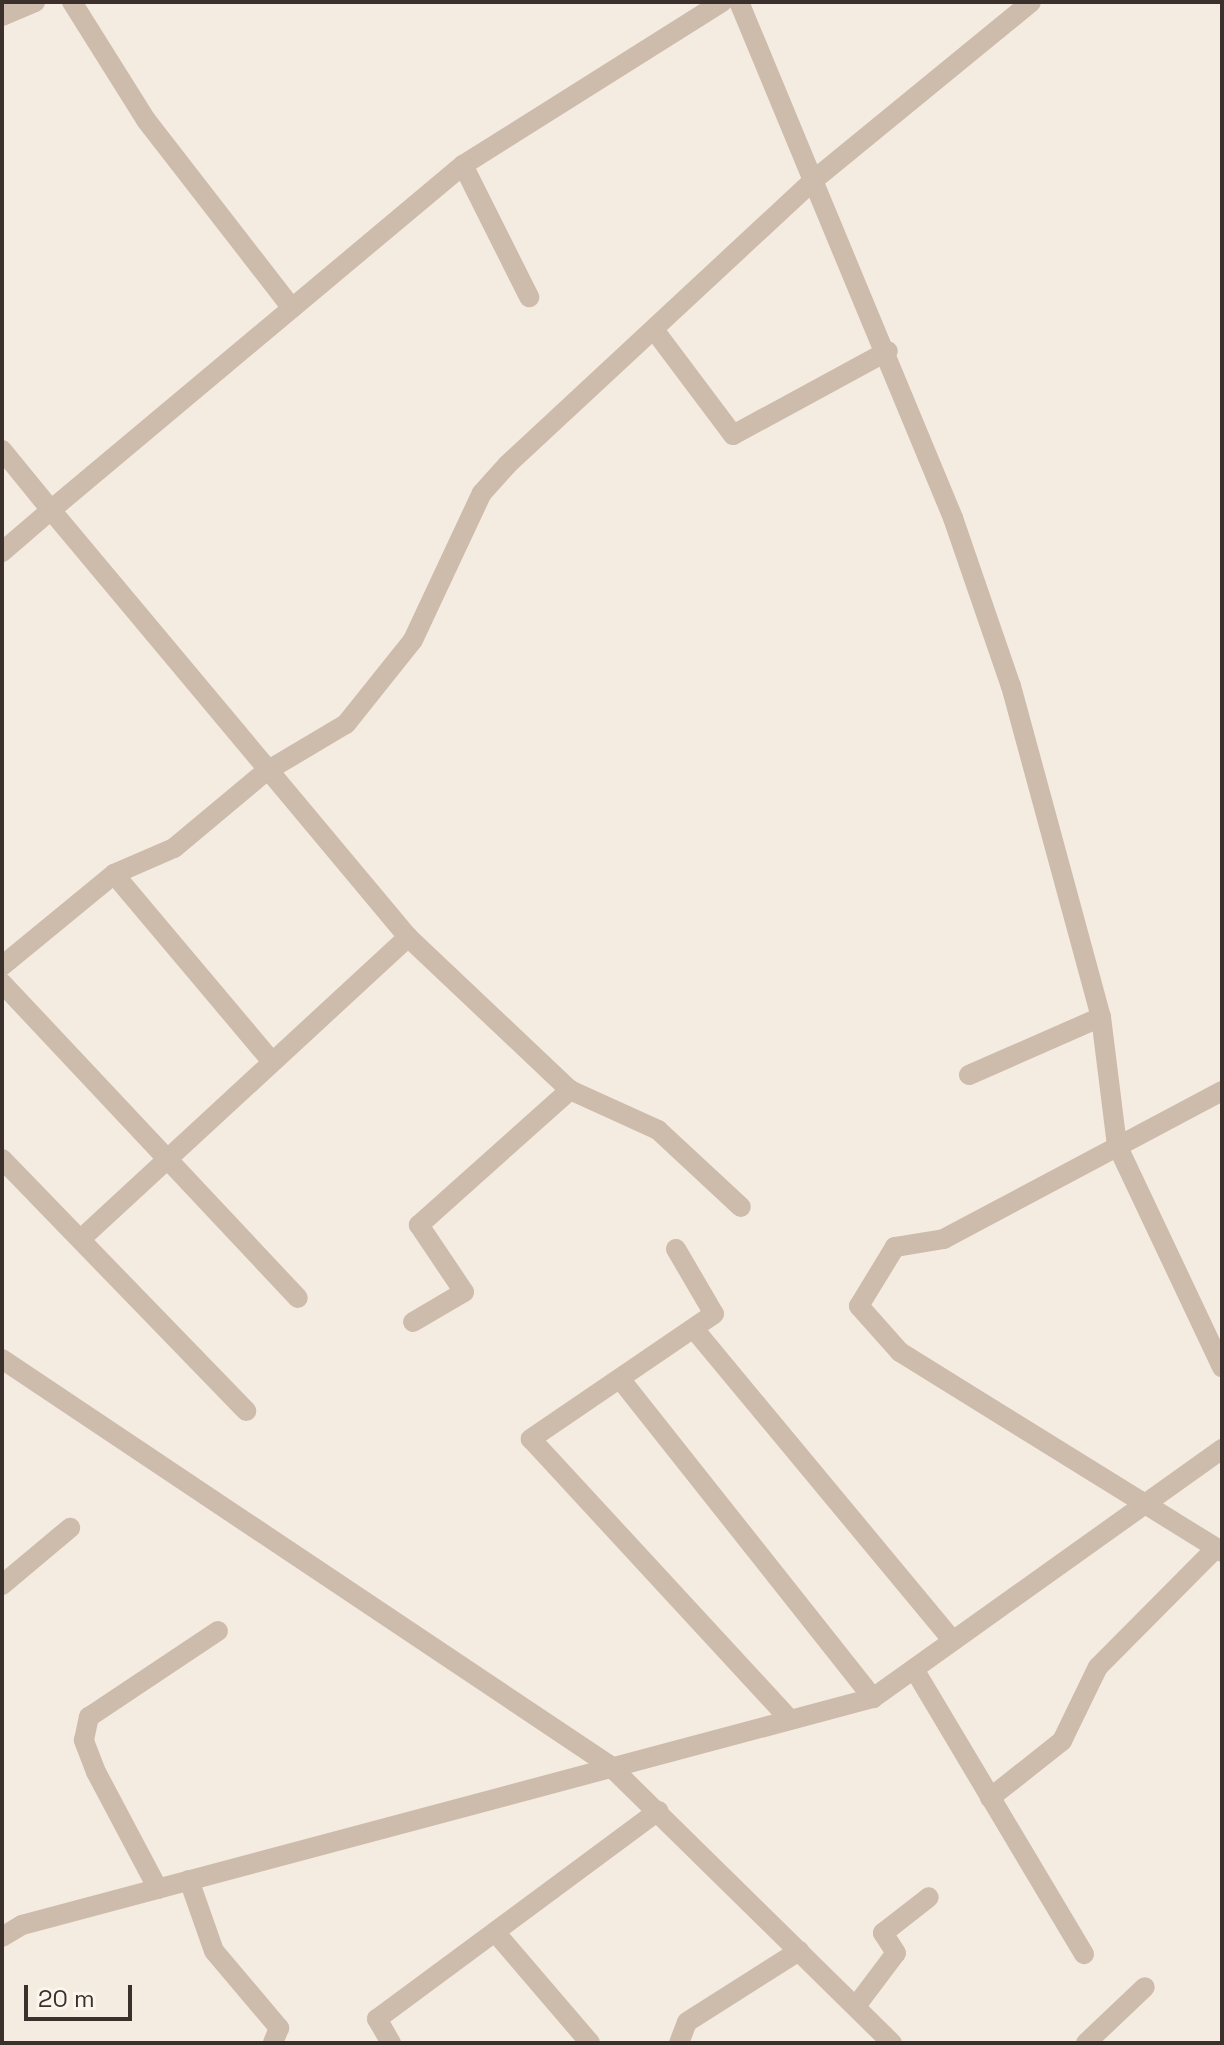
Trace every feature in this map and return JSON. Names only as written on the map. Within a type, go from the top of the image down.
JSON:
[{"type":"street","points":[[2,16],[35,2]]},
{"type":"street","points":[[72,2],[146,120],[292,308]]},
{"type":"street","points":[[2,552],[463,165],[722,2]]},
{"type":"street","points":[[739,2],[888,351],[1011,686],[1101,1017],[1117,1145],[1222,1367]]},
{"type":"street","points":[[2,966],[114,874],[174,848],[265,772],[346,724],[384,684],[413,640],[482,493],[815,179],[1031,2]]},
{"type":"street","points":[[463,165],[529,297]]},
{"type":"street","points":[[655,331],[733,435],[888,351]]},
{"type":"street","points":[[2,450],[265,772],[408,937],[570,1090],[658,1130],[741,1207]]},
{"type":"street","points":[[114,874],[269,1058]]},
{"type":"street","points":[[82,1238],[269,1058],[408,937]]},
{"type":"street","points":[[2,983],[163,1158],[298,1298]]},
{"type":"street","points":[[969,1075],[1101,1017]]},
{"type":"street","points":[[413,1322],[464,1292],[419,1225],[570,1090]]},
{"type":"street","points":[[990,1798],[1062,1741],[1098,1667],[1219,1550],[900,1352],[859,1306],[895,1247],[944,1239],[1222,1091]]},
{"type":"street","points":[[2,1159],[82,1238],[246,1411]]},
{"type":"street","points":[[676,1249],[714,1314],[531,1439],[790,1720]]},
{"type":"street","points":[[694,1329],[953,1641]]},
{"type":"street","points":[[2,1359],[609,1765],[892,2043]]},
{"type":"street","points":[[621,1380],[873,1698]]},
{"type":"street","points":[[2,1937],[22,1925],[609,1765],[873,1698],[1222,1449]]},
{"type":"street","points":[[2,1585],[70,1528]]},
{"type":"street","points":[[158,1889],[96,1772],[84,1740],[89,1717],[218,1631]]},
{"type":"street","points":[[914,1669],[1084,1954]]},
{"type":"street","points":[[391,2043],[377,2019],[658,1811]]},
{"type":"street","points":[[189,1880],[214,1951],[279,2028],[273,2043]]},
{"type":"street","points":[[856,2006],[896,1953],[883,1933],[929,1897]]},
{"type":"street","points":[[495,1932],[590,2043]]},
{"type":"street","points":[[679,2043],[687,2022],[799,1951]]},
{"type":"street","points":[[1086,2043],[1145,1987]]}]
